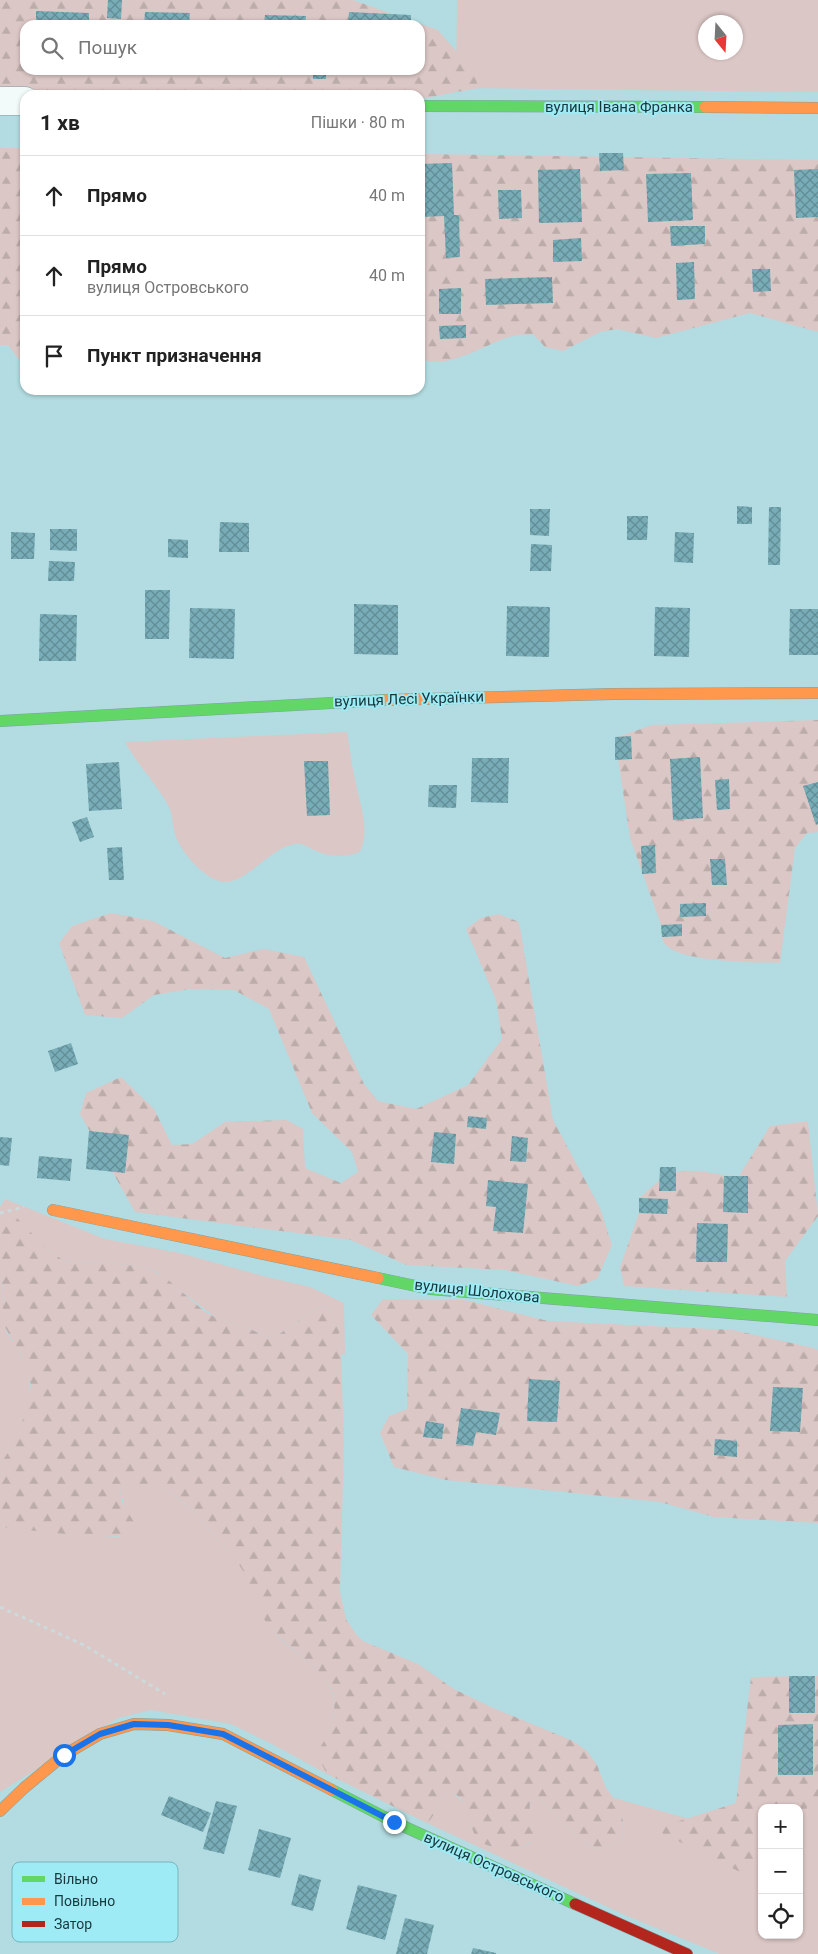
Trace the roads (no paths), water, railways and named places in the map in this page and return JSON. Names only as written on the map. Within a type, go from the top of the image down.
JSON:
[{"type":"street","points":[[0,101],[20,101]]},
{"type":"street","name":"вулиця Івана Франка","points":[[425,106],[818,108]]},
{"type":"street","name":"вулиця Лесі Українки","points":[[0,721],[202,708],[475,696],[818,694]]},
{"type":"street","name":"вулиця Шолохова","points":[[53,1210],[430,1289],[818,1320]]},
{"type":"street","name":"вулиця Островського","points":[[0,1812],[24,1788],[64,1755],[100,1734],[134,1724],[168,1725],[223,1734],[394,1822],[687,1954]]}]
